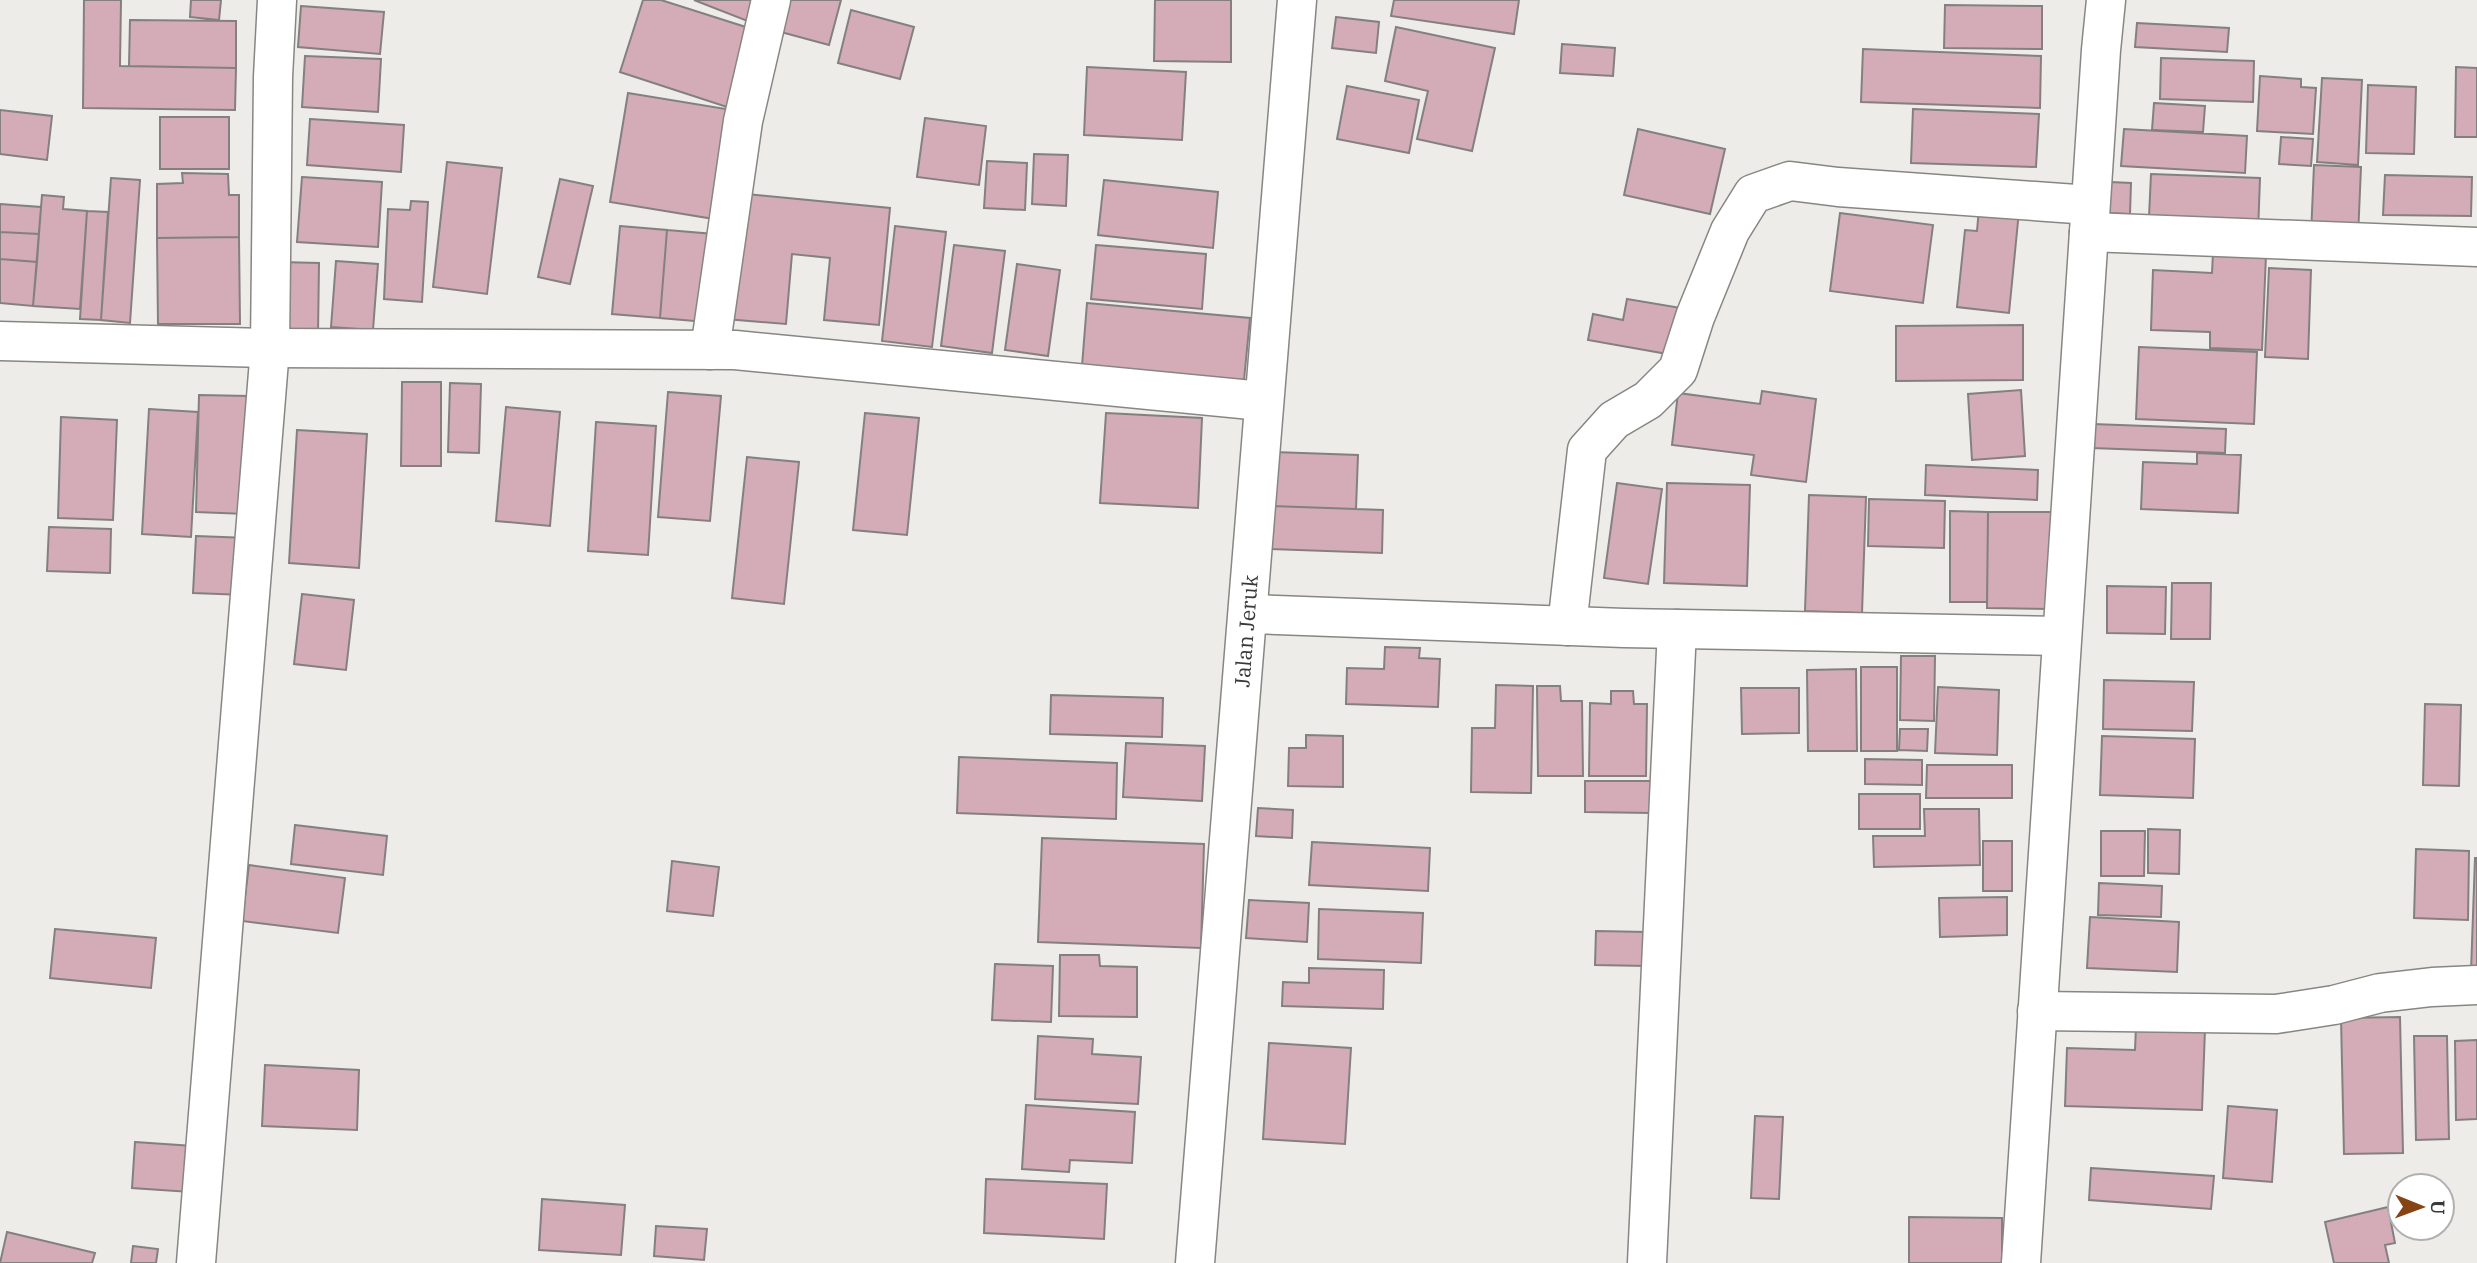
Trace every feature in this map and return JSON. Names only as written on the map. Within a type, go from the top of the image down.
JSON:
[{"type":"street","points":[[196,1263],[270,348],[273,76],[277,0]]},
{"type":"street","points":[[710,350],[743,121],[771,0]]},
{"type":"street","name":"Jalan Jeruk","points":[[1195,1263],[1248,614],[1262,401],[1297,0]]},
{"type":"street","points":[[2021,1263],[2089,218],[2106,0]]},
{"type":"street","points":[[1567,626],[1587,450],[1614,420],[1648,400],[1678,370],[1695,317],[1730,231],[1753,194],[1790,181],[2089,218],[2477,247]]},
{"type":"street","points":[[0,341],[270,348],[749,351],[1262,401]]},
{"type":"street","points":[[1248,614],[1677,629],[2062,636]]},
{"type":"street","points":[[1647,1263],[1677,629]]},
{"type":"street","points":[[2037,1012],[2276,1014],[2334,1005],[2380,993],[2477,985]]},
{"type":"building","points":[[84,0],[121,0],[120,66],[236,68],[235,110],[83,108]]},
{"type":"building","points":[[191,0],[221,0],[219,20],[190,17]]},
{"type":"building","points":[[643,0],[661,0],[752,29],[727,107],[620,72]]},
{"type":"building","points":[[694,0],[758,0],[750,22]]},
{"type":"building","points":[[790,0],[841,0],[829,45],[781,32]]},
{"type":"building","points":[[1155,0],[1231,0],[1231,62],[1154,61]]},
{"type":"building","points":[[1394,0],[1519,0],[1514,34],[1391,16]]},
{"type":"building","points":[[1945,5],[2042,6],[2042,49],[1944,48]]},
{"type":"building","points":[[301,6],[384,12],[380,54],[298,47]]},
{"type":"building","points":[[851,10],[914,27],[900,79],[838,63]]},
{"type":"building","points":[[1336,17],[1379,22],[1376,53],[1332,48]]},
{"type":"building","points":[[130,20],[236,21],[236,68],[129,66]]},
{"type":"building","points":[[2137,23],[2229,28],[2227,52],[2135,47]]},
{"type":"building","points":[[1396,27],[1495,48],[1472,151],[1417,139],[1428,91],[1385,81]]},
{"type":"building","points":[[1562,44],[1615,48],[1613,76],[1560,73]]},
{"type":"building","points":[[1863,49],[2041,56],[2040,108],[1861,102]]},
{"type":"building","points":[[305,56],[381,59],[378,112],[302,107]]},
{"type":"building","points":[[2161,58],[2254,61],[2253,102],[2160,99]]},
{"type":"building","points":[[1087,67],[1186,72],[1182,140],[1084,135]]},
{"type":"building","points":[[2456,67],[2477,68],[2477,137],[2455,137]]},
{"type":"building","points":[[2260,76],[2301,79],[2301,87],[2316,88],[2313,134],[2257,131]]},
{"type":"building","points":[[2322,78],[2362,80],[2358,165],[2317,162]]},
{"type":"building","points":[[2368,85],[2416,87],[2414,154],[2366,153]]},
{"type":"building","points":[[1347,86],[1419,100],[1409,153],[1337,139]]},
{"type":"building","points":[[628,93],[732,110],[714,219],[610,202]]},
{"type":"building","points":[[2154,103],[2205,106],[2203,132],[2152,130]]},
{"type":"building","points":[[1913,109],[2039,114],[2036,167],[1911,163]]},
{"type":"building","points":[[0,110],[52,116],[47,160],[0,154]]},
{"type":"building","points":[[160,117],[229,117],[229,169],[160,169]]},
{"type":"building","points":[[925,118],[986,126],[979,185],[917,177]]},
{"type":"building","points":[[310,119],[404,125],[401,172],[307,165]]},
{"type":"building","points":[[1638,129],[1725,149],[1710,214],[1624,195]]},
{"type":"building","points":[[2124,129],[2247,136],[2245,173],[2121,166]]},
{"type":"building","points":[[2281,137],[2313,139],[2311,166],[2279,164]]},
{"type":"building","points":[[1034,154],[1068,155],[1066,206],[1032,204]]},
{"type":"building","points":[[987,161],[1027,163],[1025,210],[984,208]]},
{"type":"building","points":[[447,162],[502,168],[487,294],[433,287]]},
{"type":"building","points":[[2314,165],[2361,167],[2358,237],[2311,235]]},
{"type":"building","points":[[182,173],[228,174],[229,195],[239,195],[239,237],[157,238],[157,184],[183,183]]},
{"type":"building","points":[[2151,174],[2260,178],[2258,233],[2149,217]]},
{"type":"building","points":[[2385,175],[2472,177],[2471,216],[2383,215]]},
{"type":"building","points":[[302,177],[382,182],[378,247],[297,242]]},
{"type":"building","points":[[111,178],[140,180],[130,323],[101,320]]},
{"type":"building","points":[[560,179],[593,186],[570,284],[538,277]]},
{"type":"building","points":[[1104,180],[1218,192],[1213,248],[1098,235]]},
{"type":"building","points":[[2110,182],[2131,183],[2130,214],[2108,213]]},
{"type":"building","points":[[737,193],[890,208],[879,325],[824,320],[830,258],[792,254],[786,324],[726,319]]},
{"type":"building","points":[[42,195],[64,197],[63,209],[87,211],[80,309],[33,306]]},
{"type":"building","points":[[411,201],[428,202],[422,302],[384,299],[388,209],[410,210]]},
{"type":"building","points":[[0,204],[41,207],[39,234],[0,232]]},
{"type":"building","points":[[1979,208],[2019,211],[2009,313],[1957,307],[1965,230],[1977,231]]},
{"type":"building","points":[[87,211],[108,212],[101,320],[80,319]]},
{"type":"building","points":[[1840,213],[1933,225],[1923,303],[1830,291]]},
{"type":"building","points":[[620,226],[667,230],[660,318],[612,314]]},
{"type":"building","points":[[895,226],[946,232],[932,347],[882,341]]},
{"type":"building","points":[[667,230],[714,234],[706,322],[660,318]]},
{"type":"building","points":[[0,232],[39,234],[37,262],[0,259]]},
{"type":"building","points":[[239,237],[240,324],[158,324],[157,238]]},
{"type":"building","points":[[954,245],[1005,251],[992,353],[941,346]]},
{"type":"building","points":[[1096,245],[1206,254],[1202,309],[1091,299]]},
{"type":"building","points":[[2213,253],[2266,255],[2262,350],[2210,348],[2210,332],[2151,330],[2153,270],[2212,273]]},
{"type":"building","points":[[0,259],[37,262],[33,306],[0,303]]},
{"type":"building","points":[[336,261],[378,264],[373,330],[331,327]]},
{"type":"building","points":[[280,262],[319,263],[318,334],[278,333]]},
{"type":"building","points":[[1017,264],[1060,270],[1048,356],[1005,350]]},
{"type":"building","points":[[2269,268],[2311,270],[2308,359],[2265,357]]},
{"type":"building","points":[[1627,299],[1681,308],[1673,355],[1588,340],[1593,314],[1623,320]]},
{"type":"building","points":[[1087,303],[1250,318],[1244,380],[1082,366]]},
{"type":"building","points":[[2023,325],[2023,380],[1896,381],[1896,326]]},
{"type":"building","points":[[2139,347],[2257,352],[2254,424],[2136,419]]},
{"type":"building","points":[[402,382],[441,382],[441,466],[401,466]]},
{"type":"building","points":[[450,383],[481,384],[479,453],[448,452]]},
{"type":"building","points":[[2021,390],[2025,456],[1972,460],[1968,394]]},
{"type":"building","points":[[1762,391],[1816,399],[1806,482],[1751,475],[1754,455],[1672,445],[1678,393],[1760,404]]},
{"type":"building","points":[[668,392],[721,396],[710,521],[658,517]]},
{"type":"building","points":[[199,395],[249,396],[246,514],[196,512]]},
{"type":"building","points":[[506,407],[560,412],[550,526],[496,521]]},
{"type":"building","points":[[149,409],[198,412],[191,537],[142,534]]},
{"type":"building","points":[[865,413],[919,418],[907,535],[853,530]]},
{"type":"building","points":[[1106,413],[1202,418],[1198,508],[1100,503]]},
{"type":"building","points":[[61,417],[117,420],[113,520],[58,518]]},
{"type":"building","points":[[596,422],[656,426],[648,555],[588,551]]},
{"type":"building","points":[[2093,424],[2226,429],[2225,453],[2092,448]]},
{"type":"building","points":[[297,430],[367,434],[359,568],[289,563]]},
{"type":"building","points":[[1274,452],[1358,455],[1356,509],[1272,506]]},
{"type":"building","points":[[2197,453],[2241,455],[2238,513],[2141,509],[2143,462],[2197,464]]},
{"type":"building","points":[[747,457],[799,462],[784,604],[732,598]]},
{"type":"building","points":[[1926,465],[2038,470],[2037,500],[1925,495]]},
{"type":"building","points":[[1617,483],[1662,489],[1648,584],[1604,578]]},
{"type":"building","points":[[1667,483],[1750,485],[1747,586],[1664,583]]},
{"type":"building","points":[[1809,495],[1866,497],[1862,613],[1805,611]]},
{"type":"building","points":[[1869,499],[1945,501],[1944,548],[1868,546]]},
{"type":"building","points":[[1272,506],[1383,510],[1382,553],[1270,549]]},
{"type":"building","points":[[1950,511],[1988,512],[1987,602],[1950,602]]},
{"type":"building","points":[[1988,512],[2052,512],[2051,609],[1987,608]]},
{"type":"building","points":[[49,527],[111,529],[110,573],[47,571]]},
{"type":"building","points":[[196,536],[248,538],[245,595],[193,593]]},
{"type":"building","points":[[2172,583],[2211,583],[2210,639],[2171,639]]},
{"type":"building","points":[[2107,586],[2166,587],[2165,634],[2107,633]]},
{"type":"building","points":[[302,594],[354,600],[346,670],[294,664]]},
{"type":"building","points":[[1385,647],[1420,648],[1419,658],[1440,659],[1438,707],[1346,704],[1347,668],[1384,669]]},
{"type":"building","points":[[1901,656],[1935,656],[1934,721],[1900,720]]},
{"type":"building","points":[[1861,667],[1897,667],[1897,751],[1861,751]]},
{"type":"building","points":[[1856,669],[1857,751],[1808,751],[1807,670]]},
{"type":"building","points":[[2104,680],[2194,682],[2192,731],[2103,729]]},
{"type":"building","points":[[1496,685],[1533,686],[1531,793],[1471,792],[1472,728],[1495,728]]},
{"type":"building","points":[[1537,686],[1560,686],[1561,701],[1582,701],[1583,776],[1538,776]]},
{"type":"building","points":[[1938,687],[1999,690],[1997,755],[1935,753]]},
{"type":"building","points":[[1741,688],[1799,688],[1799,733],[1742,734]]},
{"type":"building","points":[[1611,691],[1633,691],[1634,704],[1647,704],[1646,776],[1589,776],[1590,703],[1611,704]]},
{"type":"building","points":[[1051,695],[1163,698],[1162,737],[1050,734]]},
{"type":"building","points":[[2425,704],[2461,705],[2459,786],[2423,785]]},
{"type":"building","points":[[1900,729],[1928,729],[1927,751],[1899,750]]},
{"type":"building","points":[[1306,735],[1343,736],[1343,787],[1288,786],[1289,748],[1306,748]]},
{"type":"building","points":[[2102,736],[2195,739],[2193,798],[2100,795]]},
{"type":"building","points":[[1126,743],[1205,746],[1202,801],[1123,797]]},
{"type":"building","points":[[959,757],[1117,763],[1116,819],[957,813]]},
{"type":"building","points":[[1865,759],[1922,760],[1922,785],[1865,784]]},
{"type":"building","points":[[1927,765],[2012,765],[2012,798],[1926,798]]},
{"type":"building","points":[[1585,781],[1651,781],[1651,813],[1585,812]]},
{"type":"building","points":[[1859,794],[1920,794],[1920,829],[1859,829]]},
{"type":"building","points":[[1258,808],[1293,810],[1292,838],[1256,836]]},
{"type":"building","points":[[1924,809],[1979,809],[1980,865],[1874,867],[1873,836],[1925,836]]},
{"type":"building","points":[[295,825],[387,836],[383,875],[291,864]]},
{"type":"building","points":[[2148,829],[2180,830],[2179,874],[2148,873]]},
{"type":"building","points":[[2101,831],[2145,831],[2144,876],[2101,876]]},
{"type":"building","points":[[1042,838],[1204,844],[1201,948],[1038,942]]},
{"type":"building","points":[[1983,841],[2012,841],[2012,891],[1983,891]]},
{"type":"building","points":[[1312,842],[1430,848],[1428,891],[1309,885]]},
{"type":"building","points":[[2416,849],[2469,851],[2468,920],[2414,918]]},
{"type":"building","points":[[2475,858],[2477,972],[2471,972]]},
{"type":"building","points":[[672,861],[719,867],[713,916],[667,911]]},
{"type":"building","points":[[249,865],[345,878],[338,933],[242,921]]},
{"type":"building","points":[[2099,883],[2162,886],[2161,917],[2098,915]]},
{"type":"building","points":[[2007,897],[2007,935],[1940,937],[1939,898]]},
{"type":"building","points":[[1249,900],[1309,903],[1307,942],[1246,938]]},
{"type":"building","points":[[1319,909],[1423,913],[1421,963],[1318,959]]},
{"type":"building","points":[[2090,917],[2179,922],[2177,972],[2087,968]]},
{"type":"building","points":[[55,929],[156,938],[151,988],[50,978]]},
{"type":"building","points":[[1596,931],[1648,932],[1647,966],[1595,965]]},
{"type":"building","points":[[1060,955],[1099,955],[1100,966],[1137,967],[1137,1017],[1059,1016]]},
{"type":"building","points":[[995,964],[1053,966],[1051,1022],[992,1020]]},
{"type":"building","points":[[1309,968],[1384,970],[1383,1009],[1282,1006],[1283,982],[1309,983]]},
{"type":"building","points":[[2400,1017],[2403,1153],[2344,1154],[2341,1018]]},
{"type":"building","points":[[2136,1026],[2205,1029],[2202,1110],[2065,1106],[2067,1048],[2135,1050]]},
{"type":"building","points":[[1038,1036],[1093,1039],[1092,1054],[1141,1057],[1138,1104],[1035,1099]]},
{"type":"building","points":[[2414,1036],[2447,1036],[2449,1139],[2416,1140]]},
{"type":"building","points":[[2477,1040],[2477,1119],[2456,1120],[2455,1041]]},
{"type":"building","points":[[1269,1043],[1351,1048],[1345,1144],[1263,1139]]},
{"type":"building","points":[[265,1065],[359,1070],[357,1130],[262,1126]]},
{"type":"building","points":[[1026,1105],[1135,1112],[1132,1163],[1070,1160],[1069,1172],[1022,1169]]},
{"type":"building","points":[[2228,1106],[2277,1110],[2272,1182],[2223,1178]]},
{"type":"building","points":[[1755,1116],[1783,1117],[1779,1199],[1751,1198]]},
{"type":"building","points":[[135,1142],[193,1146],[190,1192],[132,1188]]},
{"type":"building","points":[[2091,1168],[2214,1176],[2211,1209],[2089,1200]]},
{"type":"building","points":[[986,1179],[1107,1184],[1104,1239],[984,1233]]},
{"type":"building","points":[[542,1199],[625,1205],[621,1255],[539,1250]]},
{"type":"building","points":[[2386,1207],[2386,1242],[2395,1243],[2385,1245],[2389,1263],[2334,1263],[2325,1222]]},
{"type":"building","points":[[1909,1217],[2002,1218],[2002,1263],[1909,1263]]},
{"type":"building","points":[[656,1226],[707,1229],[704,1260],[654,1256]]},
{"type":"building","points":[[7,1232],[95,1253],[92,1263],[0,1263]]},
{"type":"building","points":[[133,1246],[158,1249],[156,1263],[131,1263]]}]
